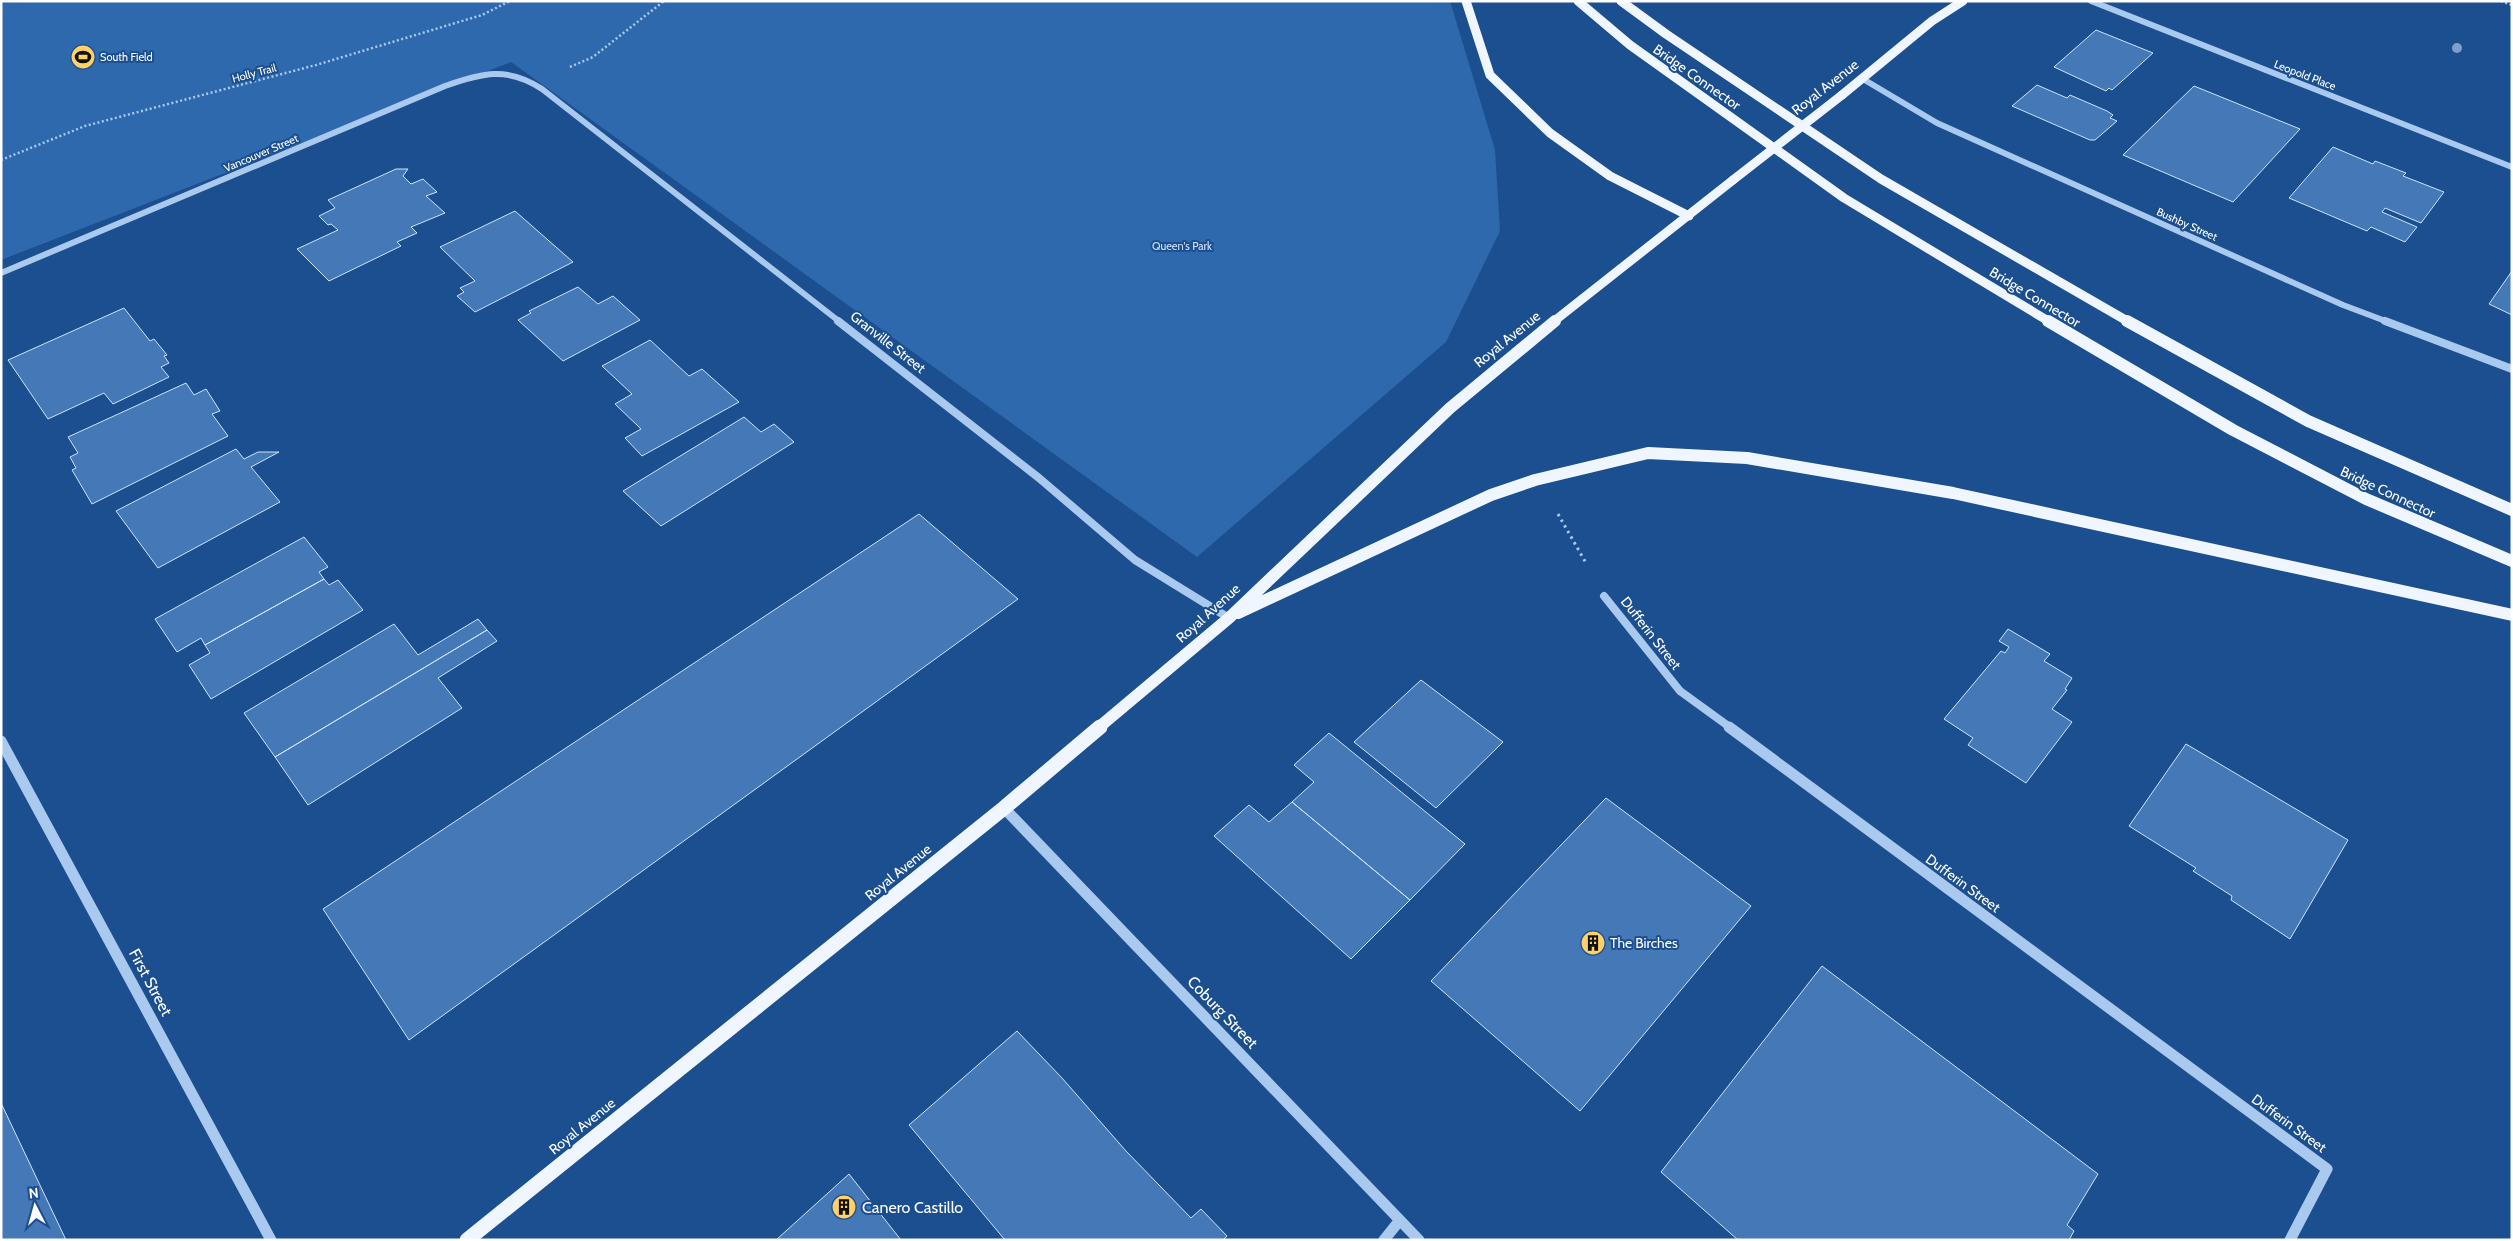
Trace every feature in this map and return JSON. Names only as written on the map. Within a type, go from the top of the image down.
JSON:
[{"type":"main road","points":[[1466,1],[1490,75],[1550,132],[1610,176],[1689,216]]},
{"type":"main road","name":"Bridge Connector","points":[[1578,1],[1630,46],[1844,198],[2047,320],[2233,430],[2366,500],[2512,561]]},
{"type":"main road","name":"Bridge Connector","points":[[1621,1],[1666,34],[1881,179],[2144,331],[2308,421],[2512,510]]},
{"type":"main road","points":[[1630,1],[1666,34]]},
{"type":"main road","points":[[1932,21],[1944,1]]},
{"type":"main road","name":"Royal Avenue","points":[[467,1240],[1004,808],[1229,618],[1450,408],[1507,359],[1863,79],[1932,21],[1963,1]]},
{"type":"main road","points":[[1229,618],[1491,495],[1535,480],[1648,453],[1746,458],[1953,493],[2512,614]]},
{"type":"street","name":"Leopold Place","points":[[2091,1],[2512,166]]},
{"type":"street","name":"Vancouver Street","points":[[1,273],[452,83],[467,78],[509,72],[533,82]]},
{"type":"street","name":"Bushby Street","points":[[1863,79],[1937,124],[2343,305],[2512,370]]},
{"type":"street","name":"Granville Street","points":[[533,82],[1038,478],[1134,560],[1229,618]]},
{"type":"street","name":"Dufferin Street","points":[[1604,596],[1680,691],[2327,1169],[2290,1240]]},
{"type":"street","name":"First Street","points":[[1,741],[271,1240]]},
{"type":"street","name":"Coburg Street","points":[[1004,808],[1419,1240]]},
{"type":"street","points":[[1384,1240],[1400,1220]]},
{"type":"path","name":"Holly Trail","points":[[1,160],[84,126],[316,66],[482,15],[510,1]]},
{"type":"path","points":[[533,82],[593,57],[664,1]]},
{"type":"path","points":[[2502,1],[2512,5]]},
{"type":"path","points":[[1557,512],[1604,596]]},
{"type":"green space","name":"Queen's Park","points":[[1,1],[1450,1],[1495,150],[1500,231],[1446,342],[1197,557],[511,62],[1,260]]},
{"type":"building","points":[[2096,30],[2153,53],[2112,90],[2109,88],[2106,91],[2054,67]]},
{"type":"building","points":[[2037,85],[2067,98],[2070,95],[2107,111],[2113,115],[2110,118],[2117,121],[2095,140],[2090,140],[2012,106]]},
{"type":"building","points":[[2194,86],[2300,129],[2233,202],[2123,155]]},
{"type":"building","points":[[2333,147],[2373,164],[2375,161],[2406,173],[2403,176],[2444,192],[2421,223],[2385,208],[2382,212],[2417,227],[2405,242],[2371,227],[2367,231],[2289,198]]},
{"type":"building","points":[[396,169],[408,169],[403,176],[411,184],[423,179],[437,192],[426,196],[445,213],[411,227],[417,233],[397,242],[401,246],[329,281],[297,249],[338,230],[331,224],[328,225],[319,216],[335,208],[328,200]]},
{"type":"building","points":[[515,211],[573,262],[475,312],[457,296],[464,292],[460,288],[475,281],[440,247]]},
{"type":"building","points":[[2512,271],[2512,315],[2489,304]]},
{"type":"building","points":[[578,287],[598,304],[613,296],[640,320],[563,361],[518,320],[531,313],[529,311]]},
{"type":"building","points":[[124,308],[150,341],[154,339],[167,355],[164,356],[169,363],[161,367],[169,377],[113,404],[104,393],[48,419],[8,360]]},
{"type":"building","points":[[650,340],[689,376],[702,369],[739,402],[642,456],[625,438],[641,429],[615,404],[632,394],[602,366]]},
{"type":"building","points":[[186,383],[194,395],[206,389],[220,411],[212,414],[228,436],[92,504],[72,470],[76,468],[70,457],[78,453],[68,437]]},
{"type":"building","points":[[744,417],[761,432],[774,424],[794,442],[661,526],[623,491]]},
{"type":"building","points":[[236,449],[244,459],[258,452],[279,452],[251,467],[280,502],[158,568],[116,511]]},
{"type":"building","points":[[919,514],[1018,599],[409,1040],[323,909]]},
{"type":"building","points":[[304,537],[328,567],[319,572],[324,579],[205,645],[201,638],[177,652],[155,619]]},
{"type":"building","points":[[324,579],[329,585],[338,580],[363,610],[211,699],[189,665],[210,653],[205,645]]},
{"type":"building","points":[[478,619],[487,630],[275,757],[244,713],[394,624],[418,655]]},
{"type":"building","points":[[2008,629],[2050,654],[2044,661],[2072,678],[2065,689],[2067,690],[2052,709],[2072,722],[2026,783],[1968,745],[1973,738],[1944,719],[2001,651],[2005,653],[2009,647],[1999,641]]},
{"type":"building","points":[[487,630],[497,641],[438,678],[462,708],[308,805],[275,757]]},
{"type":"building","points":[[1421,680],[1503,742],[1436,808],[1354,742]]},
{"type":"building","points":[[1329,733],[1465,844],[1410,900],[1292,802],[1314,782],[1294,765]]},
{"type":"building","points":[[2186,744],[2348,840],[2290,939],[2231,900],[2232,896],[2193,871],[2196,868],[2129,826]]},
{"type":"building","name":"The Birches","points":[[1606,798],[1751,906],[1580,1111],[1431,981]]},
{"type":"building","points":[[1292,802],[1410,900],[1351,959],[1214,836],[1249,805],[1269,822]]},
{"type":"building","points":[[1822,966],[2098,1174],[2067,1225],[2074,1231],[2069,1240],[1738,1240],[1661,1172]]},
{"type":"building","points":[[1017,1031],[1062,1078],[1126,1151],[1191,1218],[1201,1209],[1227,1236],[1223,1240],[1005,1240],[909,1125]]},
{"type":"building","points":[[1,1103],[66,1240],[1,1240]]},
{"type":"building","name":"Canero Castillo","points":[[849,1174],[901,1240],[776,1240]]},
{"type":"place","name":"South Field","points":[[83,57]]},
{"type":"place","name":"The Birches","points":[[1593,943]]},
{"type":"place","name":"Canero Castillo","points":[[844,1207]]}]
